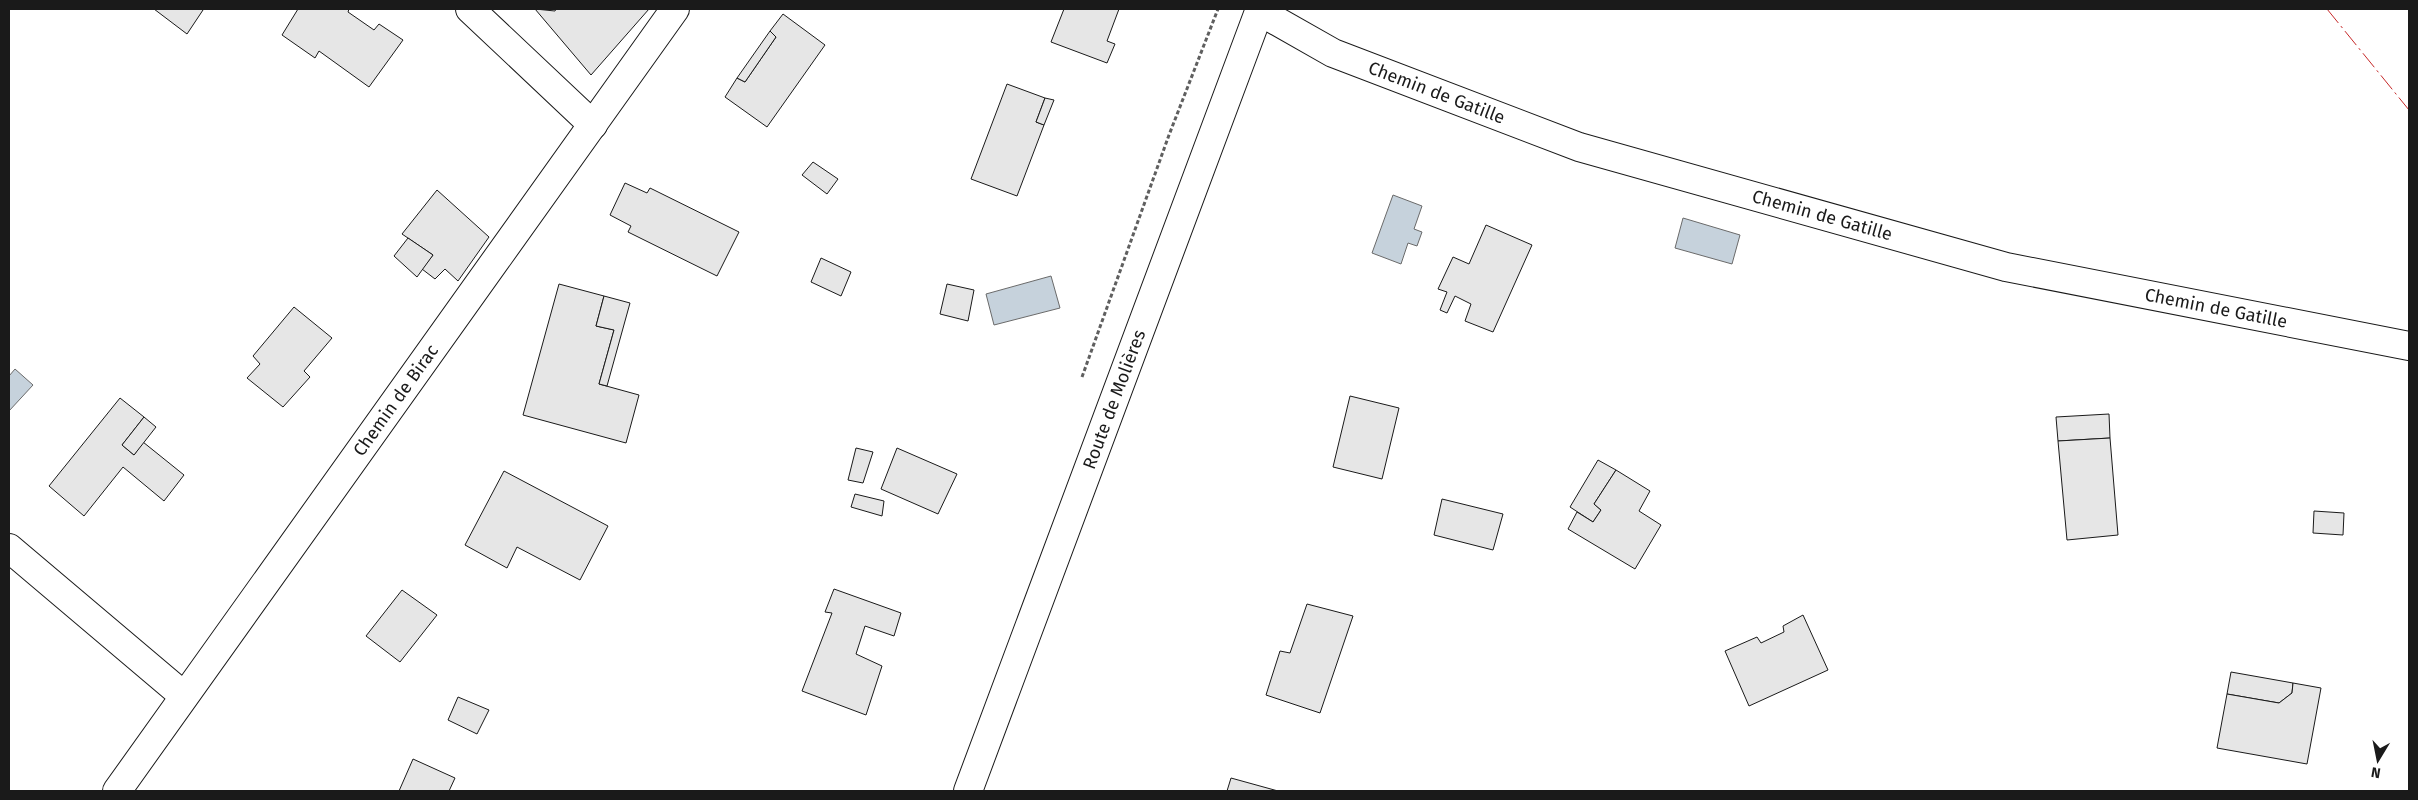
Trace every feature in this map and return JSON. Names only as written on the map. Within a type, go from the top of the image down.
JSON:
[{"type":"street","points":[[470,9],[593,125]]},
{"type":"street","name":"Chemin de Birac","points":[[117,791],[675,9]]},
{"type":"street","name":"Chemin de Gatille","points":[[1260,10],[1333,53],[1579,147],[2006,267],[2409,346]]},
{"type":"street","name":"Route de Molières","points":[[968,791],[1260,10]]},
{"type":"street","points":[[9,548],[184,696]]},
{"type":"shaded area","points":[[1393,195],[1422,206],[1414,229],[1422,232],[1417,246],[1408,243],[1401,264],[1372,253]]},
{"type":"shaded area","points":[[1683,218],[1740,235],[1732,264],[1675,248]]},
{"type":"shaded area","points":[[1051,276],[1060,308],[994,325],[986,294]]},
{"type":"shaded area","points":[[15,369],[33,385],[9,411],[9,376]]},
{"type":"building","points":[[154,9],[201,9],[203,10],[187,34]]},
{"type":"building","points":[[298,9],[349,9],[348,12],[374,30],[379,24],[403,40],[369,87],[319,51],[315,58],[282,35]]},
{"type":"building","points":[[535,9],[555,11],[556,9],[649,9],[591,75]]},
{"type":"building","points":[[1064,9],[1119,9],[1107,41],[1115,44],[1107,63],[1051,42]]},
{"type":"building","points":[[783,14],[825,45],[767,127],[725,97],[737,78],[745,82],[776,37],[770,31]]},
{"type":"building","points":[[770,31],[776,37],[745,82],[737,78]]},
{"type":"building","points":[[1007,84],[1045,98],[1036,122],[1044,125],[1017,196],[971,179]]},
{"type":"building","points":[[1045,98],[1054,100],[1044,125],[1036,122]]},
{"type":"building","points":[[813,162],[838,179],[827,194],[802,175]]},
{"type":"building","points":[[625,183],[647,193],[650,188],[739,232],[717,276],[628,232],[631,226],[610,215]]},
{"type":"building","points":[[437,190],[489,237],[458,281],[445,269],[435,279],[422,269],[433,255],[402,234]]},
{"type":"building","points":[[1486,225],[1532,245],[1493,332],[1465,321],[1471,304],[1455,296],[1447,313],[1440,310],[1447,292],[1438,289],[1453,257],[1469,264]]},
{"type":"building","points":[[408,238],[433,255],[417,277],[394,256]]},
{"type":"building","points":[[821,258],[851,272],[841,296],[811,282]]},
{"type":"building","points":[[559,284],[604,296],[596,326],[614,330],[599,384],[639,395],[626,443],[523,415]]},
{"type":"building","points":[[947,284],[974,290],[968,321],[940,314]]},
{"type":"building","points":[[604,296],[630,303],[607,386],[599,384],[614,330],[596,326]]},
{"type":"building","points":[[294,307],[332,338],[304,371],[310,377],[283,407],[247,378],[260,364],[253,356]]},
{"type":"building","points":[[1350,396],[1399,408],[1382,479],[1333,467]]},
{"type":"building","points":[[120,398],[144,417],[122,445],[134,455],[143,442],[184,475],[164,501],[123,467],[84,516],[49,486]]},
{"type":"building","points":[[2109,414],[2110,438],[2058,441],[2056,417]]},
{"type":"building","points":[[144,417],[156,427],[134,455],[122,445]]},
{"type":"building","points":[[2110,438],[2118,535],[2067,540],[2058,441]]},
{"type":"building","points":[[856,448],[873,452],[863,483],[848,480]]},
{"type":"building","points":[[897,448],[957,474],[938,514],[881,489]]},
{"type":"building","points":[[1598,460],[1616,470],[1594,504],[1601,510],[1593,522],[1570,507]]},
{"type":"building","points":[[1616,470],[1650,491],[1639,511],[1661,525],[1635,569],[1568,529],[1577,512],[1593,522],[1601,510],[1594,504]]},
{"type":"building","points":[[504,471],[608,526],[580,580],[517,547],[507,568],[465,545]]},
{"type":"building","points":[[855,494],[884,501],[882,516],[851,507]]},
{"type":"building","points":[[1442,499],[1503,514],[1493,550],[1434,535]]},
{"type":"building","points":[[2314,511],[2344,513],[2343,535],[2313,533]]},
{"type":"building","points":[[834,589],[901,613],[894,636],[865,626],[856,654],[882,666],[866,715],[802,691],[832,613],[825,612]]},
{"type":"building","points":[[402,590],[437,615],[400,662],[366,636]]},
{"type":"building","points":[[1307,604],[1353,616],[1320,713],[1266,695],[1280,651],[1290,653]]},
{"type":"building","points":[[1803,615],[1828,670],[1749,706],[1725,651],[1757,637],[1761,643],[1784,632],[1783,626]]},
{"type":"building","points":[[2231,672],[2293,683],[2292,693],[2279,703],[2227,694]]},
{"type":"building","points":[[2293,683],[2321,688],[2307,764],[2217,748],[2227,694],[2279,703],[2292,693]]},
{"type":"building","points":[[458,697],[489,710],[477,734],[448,720]]},
{"type":"building","points":[[413,759],[455,778],[449,791],[399,791]]},
{"type":"building","points":[[1231,778],[1278,791],[1227,791]]},
{"type":"power","points":[[2327,9],[2409,110]]}]
